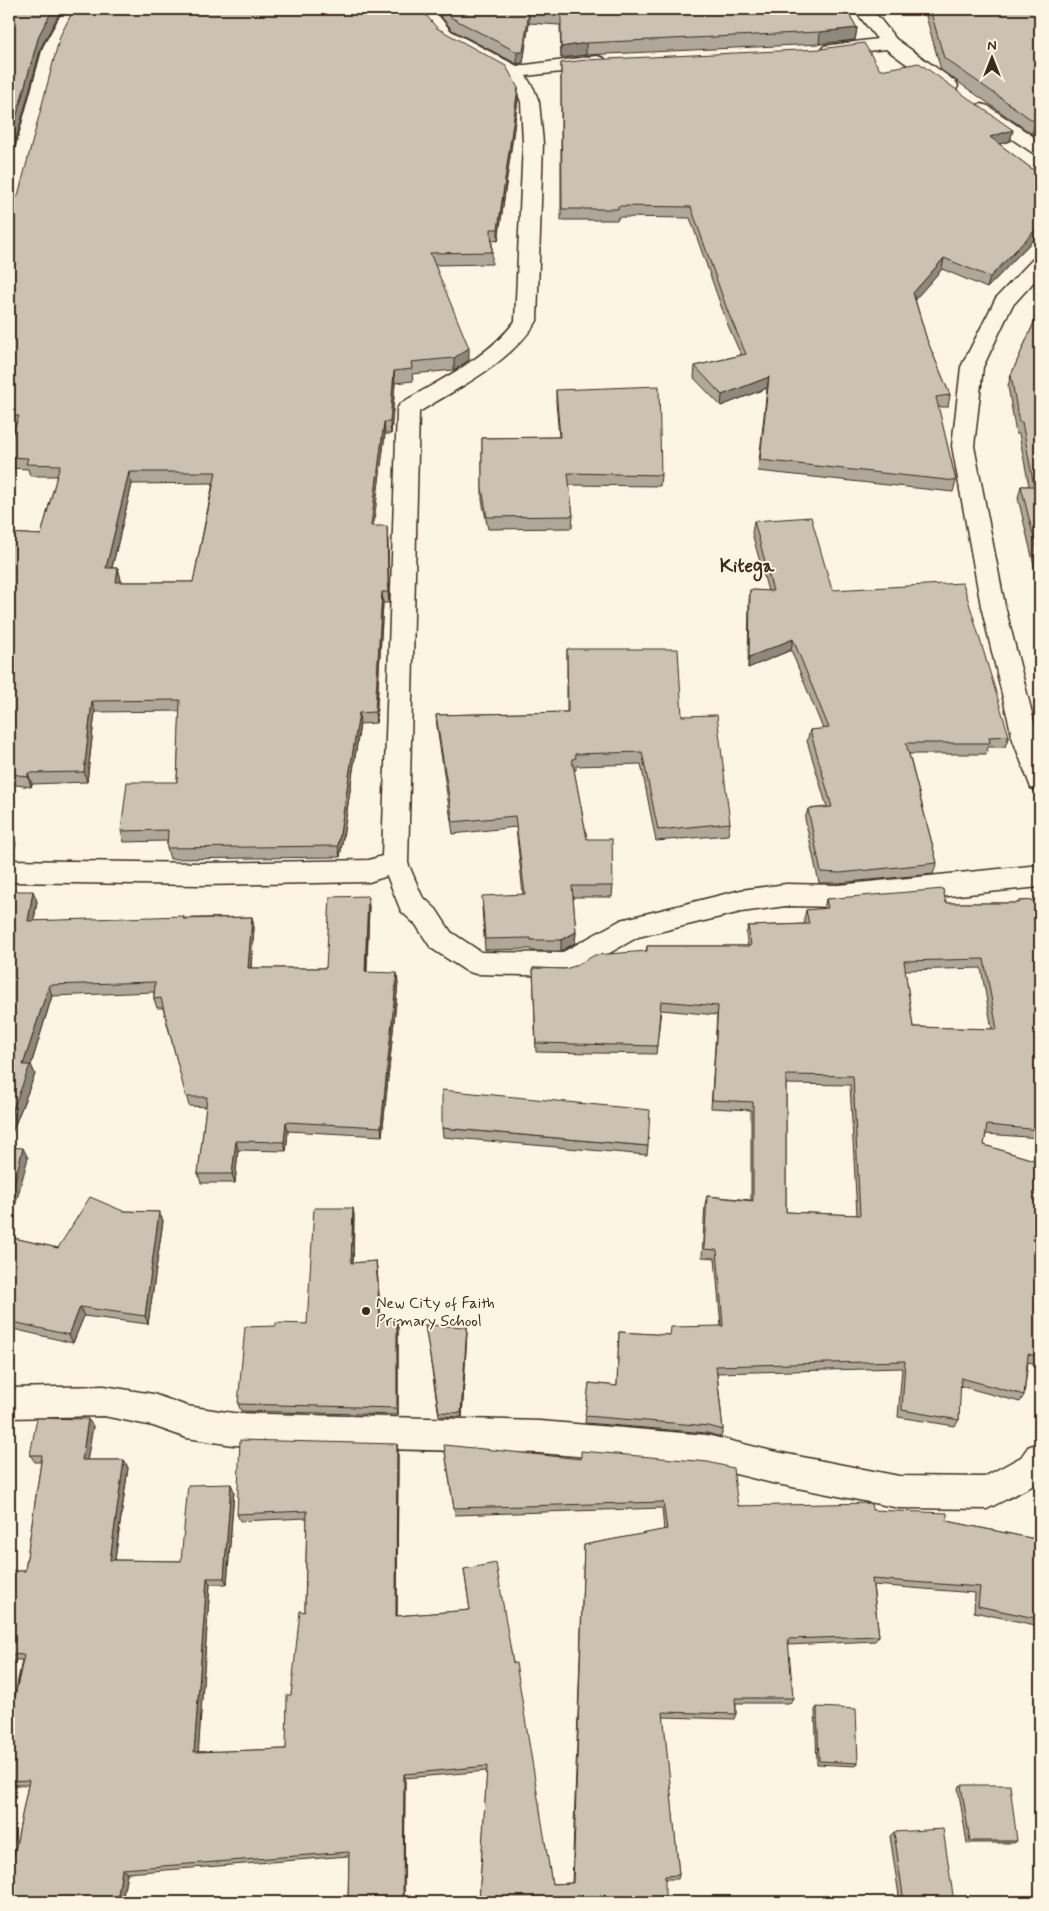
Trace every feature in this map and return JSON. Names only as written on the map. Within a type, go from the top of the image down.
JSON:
[{"type":"street","points":[[9,207],[52,47],[73,9]]},
{"type":"street","points":[[424,9],[445,35],[514,72],[525,89],[530,102],[533,143],[526,321],[520,332],[509,343],[436,393],[408,409],[395,863],[411,902],[426,917],[441,940],[476,963],[564,964],[631,928],[742,901],[786,895],[838,896],[1040,876]]},
{"type":"street","points":[[863,9],[890,43],[1005,127],[1040,149]]},
{"type":"street","points":[[809,52],[890,43]]},
{"type":"street","points":[[514,72],[570,64],[618,61]]},
{"type":"street","points":[[1040,263],[1004,303],[972,367],[964,446],[993,606],[1033,740],[1040,781]]},
{"type":"street","points":[[9,871],[200,874],[369,871],[395,863]]},
{"type":"street","points":[[9,1403],[104,1401],[153,1410],[187,1422],[234,1429],[540,1437],[707,1451],[772,1467],[899,1492],[987,1493],[1033,1468],[1040,1458]]},
{"type":"building","points":[[9,9],[53,9],[39,35],[9,143]]},
{"type":"building","points":[[74,9],[421,9],[437,28],[506,66],[518,88],[498,229],[491,229],[492,252],[430,253],[469,348],[454,358],[411,362],[412,369],[394,371],[390,422],[384,422],[371,526],[387,526],[388,592],[382,592],[375,712],[359,713],[338,846],[167,848],[168,830],[121,831],[127,782],[177,782],[180,700],[92,701],[84,772],[28,773],[28,777],[9,773],[9,533],[41,535],[60,465],[26,464],[28,458],[9,457],[9,444],[19,416],[9,416],[9,202],[18,196],[60,36]],"holes":[[[129,472],[216,472],[193,582],[116,582],[118,568],[106,568]]]},
{"type":"building","points":[[444,9],[846,9],[857,28],[820,32],[586,43],[561,47],[561,13],[529,11],[523,52],[517,52],[452,18]]},
{"type":"building","points":[[930,9],[1040,9],[1040,120],[1035,122],[944,58]]},
{"type":"building","points":[[864,43],[880,70],[919,63],[1013,130],[990,137],[1040,175],[1040,225],[990,277],[944,258],[913,293],[927,340],[950,395],[936,397],[956,481],[760,460],[769,377],[722,395],[695,366],[746,354],[728,312],[691,207],[618,206],[618,209],[562,209],[561,63],[586,60],[821,49]]},
{"type":"building","points":[[1040,309],[1040,563],[1021,486],[1034,486],[1022,422],[1019,422],[1011,375]]},
{"type":"building","points":[[659,386],[661,475],[568,473],[573,516],[487,517],[482,488],[482,438],[560,437],[556,390]]},
{"type":"building","points":[[811,517],[832,590],[963,583],[1009,736],[989,737],[990,743],[906,743],[937,863],[840,873],[821,872],[808,809],[832,807],[810,730],[829,728],[793,639],[749,657],[750,590],[773,591],[754,521]]},
{"type":"building","points":[[567,649],[678,649],[682,716],[717,715],[730,823],[658,830],[642,752],[575,754],[576,758],[572,759],[587,839],[612,839],[613,886],[572,886],[576,932],[561,940],[531,940],[531,938],[485,939],[482,896],[525,894],[515,816],[453,822],[436,715],[568,712]]},
{"type":"building","points":[[9,833],[12,833],[9,846]]},
{"type":"building","points":[[943,889],[946,903],[1019,903],[1019,901],[1040,900],[1040,1130],[987,1125],[984,1145],[1040,1162],[1040,1357],[1028,1354],[1024,1395],[961,1378],[959,1420],[902,1410],[905,1361],[716,1366],[723,1430],[709,1426],[585,1416],[589,1383],[617,1386],[619,1332],[670,1335],[671,1327],[723,1326],[717,1250],[704,1249],[707,1196],[753,1201],[753,1102],[712,1100],[718,1006],[661,1001],[657,1046],[536,1043],[533,968],[565,969],[575,966],[595,955],[647,951],[647,946],[751,946],[748,926],[809,924],[806,910],[828,908],[826,899]],"holes":[[[984,959],[997,1029],[913,1027],[904,961]],[[786,1075],[853,1076],[860,1215],[786,1212]]]},
{"type":"building","points":[[9,891],[33,891],[28,921],[184,916],[183,919],[252,917],[248,968],[326,968],[330,897],[368,896],[365,972],[397,973],[381,1127],[286,1122],[284,1142],[236,1141],[232,1174],[198,1174],[207,1097],[186,1097],[161,998],[154,999],[155,982],[49,985],[23,1065],[30,1065],[9,1120]]},
{"type":"building","points":[[442,1090],[650,1110],[648,1146],[442,1128]]},
{"type":"building","points":[[9,1147],[23,1148],[9,1203]]},
{"type":"building","points":[[90,1197],[123,1211],[159,1212],[145,1316],[80,1307],[69,1335],[9,1321],[9,1237],[58,1248]]},
{"type":"building","points":[[314,1208],[353,1208],[351,1263],[376,1261],[380,1320],[397,1321],[397,1408],[238,1404],[245,1327],[276,1326],[276,1323],[307,1324]]},
{"type":"building","points":[[425,1325],[467,1327],[461,1413],[439,1412]]},
{"type":"building","points":[[37,1418],[88,1419],[82,1460],[124,1460],[110,1560],[181,1561],[188,1485],[231,1484],[224,1578],[207,1578],[194,1752],[286,1749],[287,1695],[291,1695],[300,1611],[305,1612],[307,1511],[237,1514],[240,1440],[397,1444],[396,1616],[470,1610],[464,1569],[496,1563],[513,1663],[516,1663],[552,1884],[573,1883],[584,1545],[667,1529],[663,1502],[454,1508],[444,1445],[581,1459],[581,1451],[708,1462],[733,1468],[738,1506],[871,1503],[872,1510],[947,1513],[947,1521],[1040,1540],[1040,1619],[978,1606],[980,1587],[872,1579],[879,1636],[788,1639],[793,1698],[735,1698],[736,1714],[663,1712],[679,1875],[665,1876],[665,1902],[479,1902],[487,1766],[404,1774],[403,1902],[348,1902],[349,1852],[122,1869],[117,1902],[55,1902],[9,1899],[9,1855],[14,1856],[29,1780],[9,1781],[9,1724],[24,1655],[9,1654],[9,1571],[25,1571],[42,1455],[30,1455]]},
{"type":"building","points":[[817,1707],[856,1709],[858,1763],[819,1761]]},
{"type":"building","points":[[961,1785],[1010,1785],[1017,1841],[970,1841]]},
{"type":"building","points":[[943,1829],[954,1902],[904,1902],[894,1832]]},
{"type":"place","name":"New City of Faith Primary School","points":[[366,1311]]},
{"type":"district","name":"Kitega","points":[[747,565]]}]
